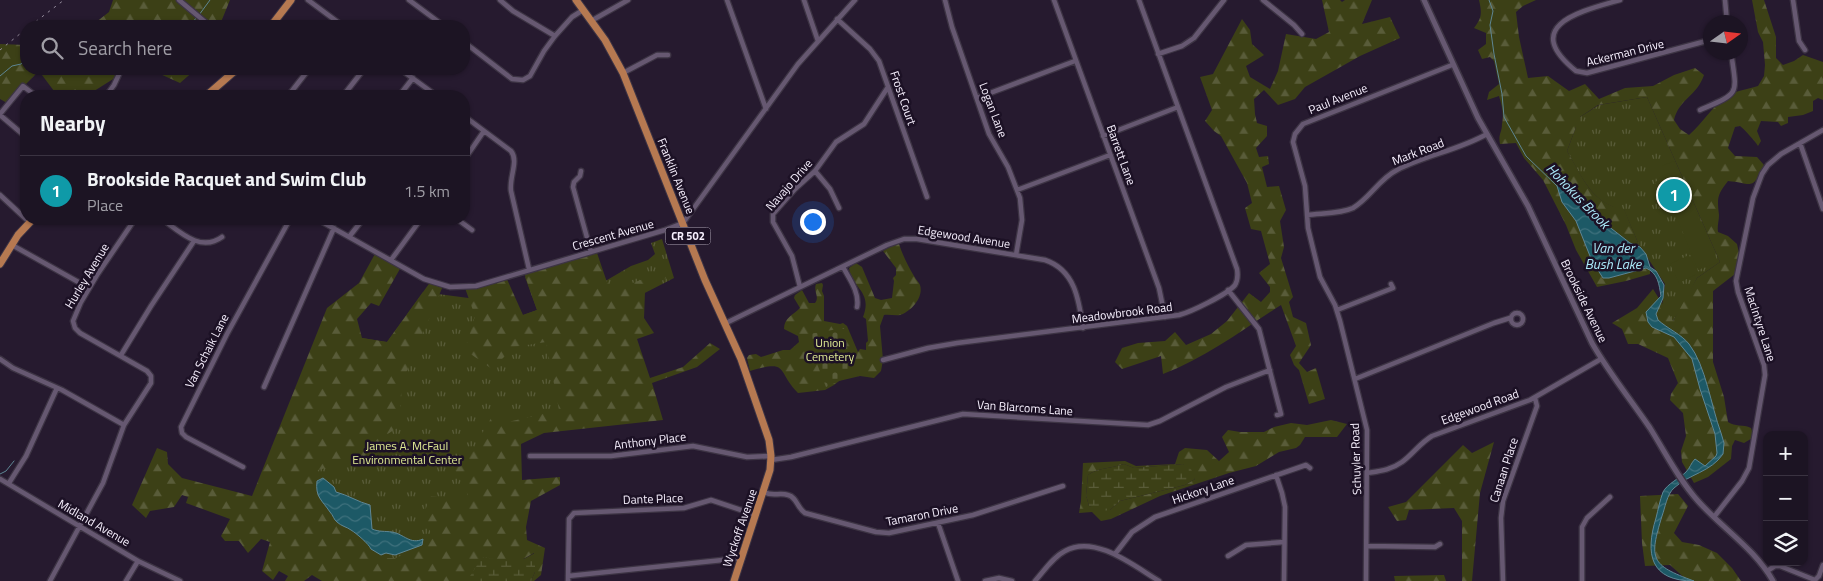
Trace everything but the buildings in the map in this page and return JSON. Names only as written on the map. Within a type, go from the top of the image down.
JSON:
[{"type":"main road","points":[[276,20],[291,0]]},
{"type":"main road","name":"Franklin Avenue","points":[[576,0],[612,50],[712,296],[726,322],[768,440],[771,458],[767,483]]},
{"type":"main road","points":[[213,90],[231,75]]},
{"type":"main road","points":[[0,264],[25,225]]},
{"type":"main road","name":"Wyckoff Avenue","points":[[734,581],[767,483]]},
{"type":"street","points":[[179,0],[203,20]]},
{"type":"street","points":[[308,0],[334,20]]},
{"type":"street","points":[[409,0],[436,20]]},
{"type":"street","points":[[500,0],[513,11],[555,36]]},
{"type":"street","points":[[591,21],[628,0]]},
{"type":"street","points":[[727,0],[766,110]]},
{"type":"street","points":[[804,0],[818,41]]},
{"type":"street","points":[[683,223],[798,64],[855,0]]},
{"type":"street","name":"Logan Lane","points":[[946,0],[952,27],[990,134],[1008,167],[1017,190],[1022,212],[1016,255]]},
{"type":"street","name":"Barrett Lane","points":[[1054,0],[1160,288],[1164,318]]},
{"type":"street","points":[[1139,0],[1237,269],[1237,281],[1228,290],[1259,328],[1281,414],[1277,415]]},
{"type":"street","points":[[1158,54],[1182,46],[1194,38],[1224,0]]},
{"type":"street","points":[[1263,0],[1294,25],[1302,34]]},
{"type":"street","name":"Brookside Avenue","points":[[1424,0],[1452,64],[1487,134],[1525,201],[1601,359],[1631,400],[1697,500],[1767,571],[1773,581]]},
{"type":"street","name":"Ackerman Drive","points":[[1620,0],[1577,13],[1556,29],[1554,37],[1555,46],[1576,72],[1587,73],[1703,42]]},
{"type":"street","points":[[1725,0],[1727,15]]},
{"type":"street","points":[[1793,0],[1799,41],[1805,50]]},
{"type":"street","points":[[470,47],[512,79],[520,81],[530,76],[555,36],[572,17],[583,10]]},
{"type":"street","name":"Frost Court","points":[[838,19],[875,54],[927,197]]},
{"type":"street","points":[[622,73],[657,55],[668,55]]},
{"type":"street","points":[[1700,110],[1728,98],[1733,92],[1735,85],[1732,60]]},
{"type":"street","points":[[977,98],[1075,61]]},
{"type":"street","name":"Paul Avenue","points":[[1337,310],[1318,270],[1308,228],[1305,186],[1293,142],[1295,134],[1300,126],[1452,64]]},
{"type":"street","points":[[110,90],[119,75]]},
{"type":"street","points":[[293,90],[304,75]]},
{"type":"street","points":[[348,90],[359,75]]},
{"type":"street","points":[[409,75],[429,90]]},
{"type":"street","points":[[404,90],[413,78]]},
{"type":"street","points":[[20,132],[0,114],[23,86],[28,90]]},
{"type":"street","name":"Navajo Drive","points":[[800,287],[792,256],[772,217],[795,189],[815,172],[836,142],[864,124],[888,87]]},
{"type":"street","points":[[1103,136],[1178,108]]},
{"type":"street","points":[[470,120],[511,151],[514,156],[515,162],[510,178],[511,191],[529,269]]},
{"type":"street","name":"MacIntyre Lane","points":[[1714,517],[1742,481],[1749,468],[1764,375],[1763,358],[1738,292],[1736,281],[1753,198],[1762,174],[1768,165],[1781,154],[1823,130]]},
{"type":"street","points":[[470,151],[484,131]]},
{"type":"street","name":"Mark Road","points":[[1307,215],[1353,208],[1385,178],[1397,170],[1469,144],[1487,134]]},
{"type":"street","points":[[1800,143],[1823,209]]},
{"type":"street","points":[[1017,190],[1110,155]]},
{"type":"street","points":[[581,171],[580,176],[574,182],[573,188],[590,252]]},
{"type":"street","points":[[815,172],[830,189],[839,208]]},
{"type":"street","points":[[0,195],[20,212]]},
{"type":"street","name":"Crescent Avenue","points":[[328,225],[432,282],[459,287],[480,285],[683,223]]},
{"type":"street","name":"Hurley Avenue","points":[[50,581],[103,483],[124,425],[150,387],[152,380],[147,371],[80,333],[75,328],[74,318],[88,288],[131,225]]},
{"type":"street","points":[[171,225],[194,241],[210,243],[222,237]]},
{"type":"street","name":"Van Schaik Lane","points":[[243,466],[186,437],[182,433],[181,427],[223,341],[287,225]]},
{"type":"street","points":[[349,237],[358,225]]},
{"type":"street","points":[[391,260],[417,225]]},
{"type":"street","points":[[465,225],[472,230]]},
{"type":"street","points":[[264,387],[334,228]]},
{"type":"street","name":"Edgewood Avenue","points":[[726,322],[897,241],[910,239],[1051,262],[1067,274],[1077,294],[1083,328]]},
{"type":"street","points":[[121,355],[194,241]]},
{"type":"street","points":[[12,245],[88,288]]},
{"type":"street","points":[[843,266],[854,288],[858,306]]},
{"type":"street","points":[[1337,310],[1393,288],[1392,284]]},
{"type":"street","name":"Meadowbrook Road","points":[[883,360],[943,345],[1186,314],[1228,290]]},
{"type":"street","name":"Schuyler Road","points":[[1337,310],[1367,430],[1366,581]]},
{"type":"street","points":[[1355,378],[1510,318]]},
{"type":"street","points":[[0,359],[13,368],[57,388],[124,425]]},
{"type":"street","name":"Edgewood Road","points":[[1367,473],[1397,465],[1406,459],[1421,443],[1432,436],[1536,398],[1601,359]]},
{"type":"street","name":"Van Blarcoms Lane","points":[[771,458],[791,457],[964,414],[1148,425],[1160,421],[1226,387],[1270,370]]},
{"type":"street","points":[[9,484],[26,456],[57,388]]},
{"type":"street","name":"Canaan Place","points":[[1503,581],[1501,518],[1503,501],[1536,406],[1536,398]]},
{"type":"street","name":"Anthony Place","points":[[530,456],[611,456],[646,453],[687,446],[747,458],[771,458]]},
{"type":"street","name":"Hickory Lane","points":[[1115,554],[1132,532],[1155,517],[1306,465],[1310,468]]},
{"type":"street","points":[[1276,475],[1284,500],[1284,581]]},
{"type":"street","name":"Midland Avenue","points":[[0,479],[138,560],[180,581]]},
{"type":"street","name":"Tamaron Drive","points":[[764,492],[771,496],[789,495],[795,499],[800,509],[805,513],[876,532],[889,533],[973,515],[1063,486]]},
{"type":"street","points":[[1582,581],[1582,527],[1587,518],[1610,497]]},
{"type":"street","name":"Dante Place","points":[[568,579],[569,519],[571,514],[576,512],[684,508],[711,500],[756,515]]},
{"type":"street","points":[[938,523],[958,581]]},
{"type":"street","points":[[1228,556],[1246,545],[1284,542]]},
{"type":"street","points":[[1367,546],[1435,547],[1440,544]]},
{"type":"street","points":[[1035,581],[1055,558],[1071,548],[1090,546],[1115,554],[1159,581]]},
{"type":"street","points":[[568,579],[742,558]]},
{"type":"street","points":[[126,581],[138,560]]},
{"type":"street","points":[[1767,571],[1774,566],[1780,566],[1815,580],[1819,576],[1823,565]]},
{"type":"street","points":[[985,581],[999,578],[1012,581]]},
{"type":"green space","points":[[113,0],[230,0],[222,20],[99,20],[109,12]]},
{"type":"green space","points":[[1322,0],[1340,0],[1342,2],[1345,0],[1372,0],[1362,24],[1390,17],[1400,38],[1360,56],[1305,87],[1295,99],[1278,105],[1264,90],[1254,99],[1257,123],[1267,126],[1267,136],[1256,148],[1259,157],[1268,156],[1269,164],[1262,167],[1267,187],[1279,186],[1286,210],[1280,221],[1284,247],[1281,258],[1293,297],[1289,302],[1293,317],[1306,323],[1311,345],[1299,363],[1307,372],[1316,368],[1325,399],[1309,404],[1299,370],[1294,365],[1290,355],[1296,346],[1281,305],[1209,352],[1163,374],[1161,356],[1122,369],[1115,362],[1122,348],[1138,343],[1165,341],[1175,332],[1186,345],[1211,334],[1227,321],[1249,293],[1261,302],[1270,292],[1270,287],[1259,273],[1270,264],[1261,231],[1251,229],[1245,208],[1252,203],[1247,183],[1221,136],[1205,121],[1212,110],[1200,77],[1213,74],[1242,19],[1250,30],[1252,44],[1264,55],[1246,66],[1250,77],[1270,89],[1278,71],[1286,34],[1316,39],[1329,32]]},
{"type":"green space","points":[[1479,0],[1536,0],[1523,6],[1516,12],[1519,37],[1528,78],[1548,76],[1569,91],[1585,84],[1599,99],[1625,88],[1653,86],[1674,75],[1695,68],[1704,75],[1697,88],[1676,113],[1674,120],[1680,129],[1689,135],[1722,100],[1735,92],[1758,86],[1764,76],[1763,42],[1758,32],[1752,0],[1764,0],[1776,37],[1776,58],[1783,65],[1803,55],[1823,62],[1823,100],[1818,98],[1813,101],[1813,111],[1803,115],[1788,117],[1788,123],[1781,126],[1778,122],[1761,121],[1757,131],[1761,141],[1758,146],[1740,126],[1735,127],[1728,148],[1735,156],[1757,157],[1764,165],[1754,182],[1747,184],[1728,181],[1720,193],[1718,200],[1718,232],[1728,236],[1737,244],[1739,253],[1735,274],[1713,291],[1713,362],[1724,397],[1728,422],[1751,428],[1754,437],[1744,443],[1735,440],[1732,446],[1731,459],[1708,477],[1694,483],[1682,462],[1681,451],[1686,436],[1683,413],[1670,400],[1671,394],[1678,383],[1668,358],[1638,344],[1628,344],[1622,329],[1612,323],[1637,308],[1653,289],[1673,321],[1697,278],[1720,262],[1647,97],[1598,105],[1580,117],[1580,127],[1576,127],[1567,151],[1589,188],[1603,201],[1624,209],[1639,245],[1630,243],[1603,222],[1564,185],[1562,202],[1576,221],[1592,261],[1603,278],[1610,278],[1650,267],[1650,274],[1597,287],[1576,250],[1566,225],[1543,180],[1524,158],[1516,143],[1500,144],[1499,138],[1503,117],[1500,99],[1499,96],[1487,100],[1489,92],[1499,84],[1494,61],[1490,57],[1482,59],[1478,50],[1486,44],[1486,33],[1474,28],[1481,15]]},
{"type":"green space","points":[[0,44],[20,45],[20,75],[35,75],[7,103],[0,99]]},
{"type":"green space","points":[[42,75],[120,75],[96,90],[53,90]]},
{"type":"green space","points":[[162,75],[189,75],[180,83]]},
{"type":"green space","points":[[1647,97],[1720,262],[1697,278],[1683,306],[1672,322],[1661,313],[1665,284],[1639,245],[1624,210],[1613,207],[1596,196],[1583,180],[1567,151],[1576,127],[1580,126],[1580,117],[1599,105]]},
{"type":"green space","points":[[1674,161],[1683,182],[1660,192],[1655,182],[1667,176],[1662,166]]},
{"type":"green space","points":[[1690,198],[1718,262],[1698,270],[1672,206]]},
{"type":"green space","name":"James A. McFaul Environmental Center","points":[[662,239],[674,278],[637,297],[645,328],[548,424],[515,438],[525,581],[336,581],[299,488],[362,338],[387,342],[423,292],[476,299],[523,315],[537,310],[525,277],[602,283],[631,266],[648,260],[655,254],[651,243]]},
{"type":"green space","points":[[899,244],[908,265],[920,284],[921,290],[912,308],[898,315],[884,315],[880,326],[883,360],[881,371],[874,378],[860,376],[839,381],[825,390],[798,393],[781,369],[777,367],[771,366],[750,371],[747,358],[749,355],[756,354],[761,357],[783,350],[790,350],[799,342],[798,336],[784,329],[784,325],[787,319],[800,308],[794,298],[802,290],[809,303],[815,303],[817,298],[816,284],[822,283],[823,285],[824,321],[843,323],[847,326],[858,352],[860,349],[866,350],[866,343],[868,341],[866,319],[863,317],[865,308],[864,296],[854,281],[849,268],[856,263],[862,267],[875,298],[881,300],[892,298],[893,278],[896,275],[896,268],[883,251]]},
{"type":"green space","name":"James A. McFaul Environmental Center","points":[[596,250],[610,291],[666,271],[666,278],[645,292],[644,318],[654,333],[637,339],[650,378],[683,367],[710,343],[720,349],[697,367],[652,383],[663,420],[544,433],[521,444],[522,480],[560,477],[560,485],[531,501],[526,527],[527,540],[545,548],[541,575],[534,581],[531,581],[535,572],[534,553],[518,562],[482,557],[467,581],[322,581],[312,575],[304,581],[285,581],[288,576],[279,571],[273,580],[262,571],[270,542],[261,539],[248,553],[239,541],[225,541],[221,536],[230,519],[186,503],[188,497],[182,495],[174,507],[150,511],[146,518],[132,505],[157,448],[167,452],[168,464],[182,478],[252,496],[327,308],[359,283],[376,252],[401,267],[379,306],[371,303],[357,319],[362,338],[387,342],[431,281],[443,286],[403,380],[398,427],[382,438],[381,453],[363,468],[346,463],[318,470],[312,479],[316,499],[349,536],[380,558],[396,558],[422,545],[431,534],[424,513],[431,496],[461,499],[468,495],[455,470],[456,464],[475,450],[493,415],[505,415],[508,422],[559,410],[546,342],[514,347],[492,369],[465,350],[475,316],[465,288],[506,277],[523,315],[537,310],[523,270]]},
{"type":"green space","points":[[1689,255],[1698,273],[1679,283],[1670,264]]},
{"type":"green space","name":"Union Cemetery","points":[[844,328],[852,375],[826,387],[812,351],[809,334]]},
{"type":"green space","points":[[1331,420],[1347,424],[1337,437],[1305,437],[1296,448],[1279,452],[1256,466],[1160,496],[1111,519],[1101,521],[1092,512],[1079,513],[1083,463],[1125,461],[1136,466],[1175,464],[1179,452],[1185,448],[1207,450],[1219,461],[1229,452],[1222,437],[1228,430],[1264,432],[1274,427],[1291,423],[1307,425]],"holes":[[[1124,464],[1134,468],[1183,464],[1195,479],[1185,485],[1120,501],[1110,510],[1089,506],[1086,495],[1088,475],[1100,469]]]},
{"type":"green space","points":[[1494,442],[1480,493],[1472,581],[1462,581],[1462,521],[1454,508],[1409,510],[1406,520],[1397,521],[1388,507],[1406,502],[1463,445],[1472,453]]},
{"type":"green space","points":[[1124,464],[1134,468],[1183,464],[1191,469],[1195,479],[1185,485],[1120,501],[1110,510],[1102,511],[1089,506],[1086,495],[1088,475],[1100,469]]},
{"type":"green space","points":[[1678,494],[1688,506],[1674,533],[1682,542],[1699,545],[1717,553],[1732,568],[1741,581],[1688,581],[1670,565],[1645,566],[1640,496]]},
{"type":"green space","points":[[535,553],[535,572],[531,581],[467,581],[482,557],[518,562]]},
{"type":"green space","points":[[1444,575],[1446,581],[1395,581],[1394,576]]},
{"type":"water","name":"Van der Bush Lake","points":[[1564,185],[1603,222],[1630,243],[1640,247],[1646,254],[1650,267],[1656,271],[1664,285],[1663,298],[1656,314],[1658,320],[1689,344],[1700,363],[1704,375],[1724,443],[1723,454],[1712,465],[1686,479],[1672,491],[1666,501],[1655,542],[1657,559],[1661,565],[1694,581],[1679,580],[1660,571],[1654,563],[1651,543],[1659,505],[1665,489],[1686,472],[1695,459],[1705,466],[1717,453],[1715,434],[1692,359],[1674,337],[1652,327],[1648,322],[1646,312],[1661,296],[1657,279],[1650,270],[1646,268],[1603,278],[1592,261],[1576,221],[1562,202],[1557,186]]},
{"type":"water","points":[[323,478],[334,487],[336,492],[370,505],[372,529],[396,533],[414,541],[423,539],[422,545],[395,555],[386,553],[381,555],[371,549],[356,534],[340,525],[322,501],[317,491],[317,481]]},
{"type":"waterway","points":[[194,20],[210,0]]},
{"type":"waterway","name":"Hohokus Brook","points":[[1489,0],[1493,11],[1490,25],[1504,117],[1526,156],[1557,186]]},
{"type":"waterway","points":[[0,76],[12,66],[20,64]]},
{"type":"waterway","points":[[0,474],[6,471],[14,461]]},
{"type":"railway","points":[[38,20],[64,0]]},
{"type":"railway","points":[[0,50],[20,34]]},
{"type":"place","name":"Brookside Racquet and Swim Club","points":[[1674,195]]}]
